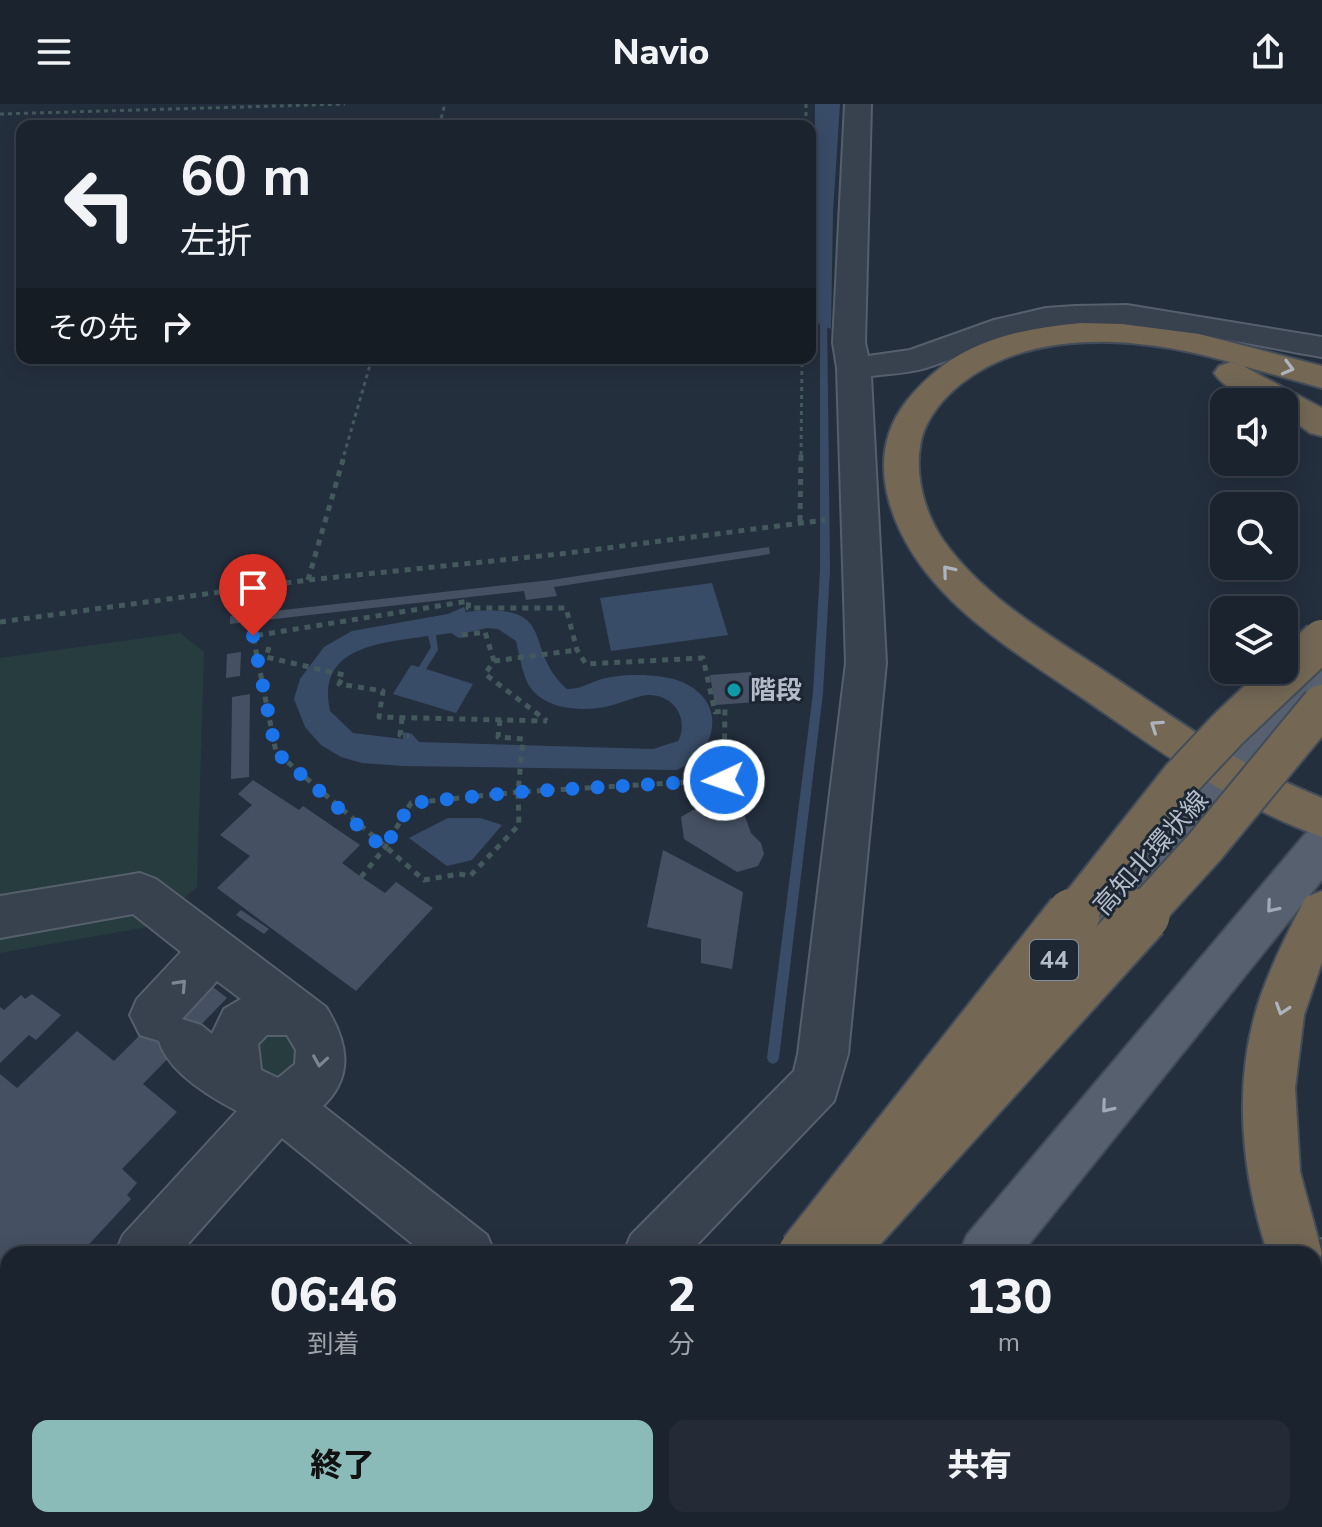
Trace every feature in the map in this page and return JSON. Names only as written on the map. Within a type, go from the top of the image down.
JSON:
[{"type":"highway","points":[[1322,377],[1194,352],[1060,352],[1022,362],[989,377],[963,396],[943,419],[929,471],[935,502],[954,535],[983,568],[1018,599],[1236,761],[1322,815]]},
{"type":"highway","points":[[1194,352],[1263,387],[1322,425]]},
{"type":"highway","points":[[811,1246],[1182,778],[1227,730],[1322,640]]},
{"type":"highway","points":[[842,1246],[1204,848],[1322,705]]},
{"type":"highway","points":[[1292,1246],[1281,1218],[1270,1151],[1269,1090],[1276,1029],[1296,965],[1322,911]]},
{"type":"main road","name":"高知北環状線","points":[[793,1246],[1322,665]]},
{"type":"main road","points":[[993,1246],[1322,847]]},
{"type":"street","points":[[658,1246],[816,1084],[823,1054],[866,663],[854,368],[849,327],[858,104]]},
{"type":"street","points":[[854,368],[915,360],[994,330],[1075,316],[1127,315],[1322,347]]},
{"type":"street","points":[[0,917],[140,893],[309,1023],[317,1035],[323,1059],[315,1081],[300,1095],[260,1095]]},
{"type":"street","points":[[213,952],[154,1015],[170,1031],[260,1095],[458,1246]]},
{"type":"street","points":[[260,1095],[231,1060],[234,1039],[244,1023],[264,1013],[295,1013]]},
{"type":"street","points":[[148,1246],[260,1095]]},
{"type":"path","points":[[0,114],[345,104]]},
{"type":"path","points":[[308,580],[370,364]]},
{"type":"path","points":[[800,521],[802,364]]},
{"type":"path","points":[[0,622],[308,580],[560,554],[813,521]]},
{"type":"path","points":[[468,608],[469,601],[253,636],[276,752],[384,849],[424,880],[459,872],[470,876],[519,825],[518,792],[523,739],[498,737],[500,720]]},
{"type":"path","points":[[361,877],[384,849],[411,803],[518,792],[724,780],[724,708],[715,712],[703,658],[586,664],[577,650],[566,608],[461,609]]},
{"type":"path","points":[[462,635],[485,632],[494,661]]},
{"type":"path","points":[[269,647],[266,657],[344,675],[339,684],[383,691],[379,717],[547,721],[485,674],[494,661]]},
{"type":"path","points":[[494,661],[577,650]]},
{"type":"path","points":[[402,718],[400,735],[409,736]]},
{"type":"green space","points":[[180,633],[204,652],[197,887],[153,926],[0,953],[0,658]]},
{"type":"green space","points":[[289,1031],[305,1054],[281,1078],[259,1073],[258,1045],[272,1033]]},
{"type":"water","points":[[815,104],[840,104],[833,211],[831,329],[816,323]]},
{"type":"water","points":[[712,583],[728,635],[611,651],[600,598]]},
{"type":"water","points":[[464,607],[466,612],[496,611],[516,614],[528,621],[553,673],[567,689],[627,675],[662,677],[682,682],[697,691],[706,702],[711,714],[709,740],[691,762],[677,770],[403,766],[362,763],[341,757],[321,745],[305,727],[294,699],[300,679],[324,647],[352,631],[448,614]],"holes":[[[498,629],[516,641],[524,673],[530,688],[538,696],[559,706],[582,709],[610,706],[647,695],[664,698],[677,709],[680,716],[682,724],[678,741],[653,749],[419,742],[412,734],[403,732],[403,739],[353,733],[330,711],[328,689],[333,673],[342,661],[373,646],[428,636],[431,647],[419,667],[411,665],[393,694],[456,713],[473,684],[426,669],[438,650],[436,635],[451,633],[459,638],[466,637],[465,633]]]},
{"type":"water","points":[[448,818],[480,818],[502,825],[472,860],[447,866],[409,838]]},
{"type":"building","points":[[769,547],[770,554],[554,587],[557,596],[526,600],[524,591],[230,624],[230,616],[551,580]]},
{"type":"building","points":[[241,652],[240,676],[226,678],[227,654]]},
{"type":"building","name":"階段","points":[[751,672],[757,702],[715,705],[710,675]]},
{"type":"building","points":[[250,694],[249,777],[231,779],[232,697]]},
{"type":"building","points":[[253,780],[299,810],[303,806],[360,845],[342,863],[361,877],[385,893],[396,882],[433,908],[356,991],[217,888],[250,856],[220,835],[252,805],[238,794]]},
{"type":"building","points":[[740,803],[751,833],[761,843],[764,854],[758,866],[737,872],[684,839],[681,817],[693,810]]},
{"type":"building","points":[[663,850],[743,892],[732,969],[701,963],[701,939],[647,927]]},
{"type":"building","points":[[241,910],[269,929],[264,934],[236,915]]},
{"type":"building","points":[[199,976],[227,998],[143,1084],[177,1112],[122,1169],[137,1183],[127,1195],[131,1199],[87,1246],[0,1246],[0,1074],[17,1088],[77,1031],[114,1061]]},
{"type":"building","points":[[32,994],[61,1015],[36,1040],[29,1035],[0,1063],[0,1007],[4,1010],[21,995],[25,999]]},
{"type":"waterway","points":[[773,1058],[818,693],[825,570],[823,314]]},
{"type":"place","name":"階段","points":[[734,690]]},
{"type":"route","points":[[253,636],[276,752],[384,849],[411,803],[518,792],[724,780]]}]
